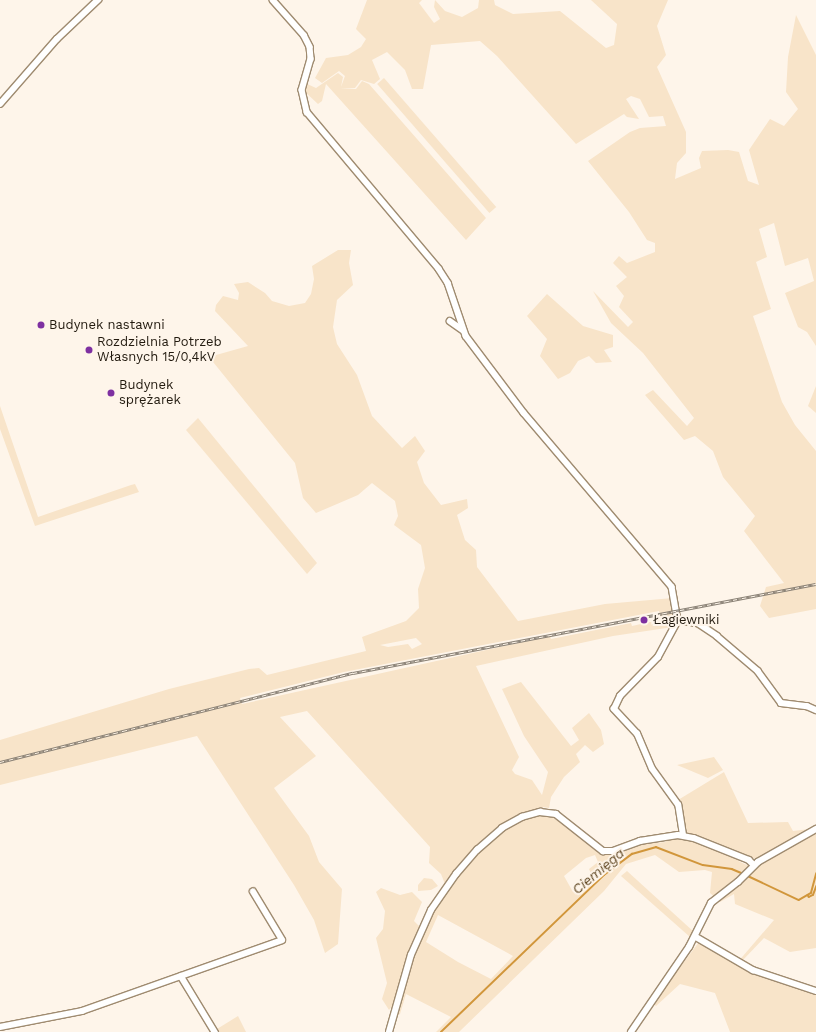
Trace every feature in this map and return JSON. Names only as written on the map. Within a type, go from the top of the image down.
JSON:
[{"type":"street","points":[[0,104],[57,39],[98,0]]},
{"type":"street","points":[[273,0],[304,35],[310,47],[311,59],[302,90],[307,112],[439,269],[448,283],[463,330],[529,420],[672,586],[678,620],[658,657],[620,696],[614,709],[637,734],[652,769],[678,805],[683,835]]},
{"type":"street","points":[[450,321],[463,330]]},
{"type":"street","points":[[678,620],[698,623],[717,636],[763,676],[781,703],[808,706],[816,710]]},
{"type":"street","points":[[389,1032],[411,954],[426,920],[460,869],[477,850],[502,828],[529,814],[548,812],[558,816],[596,848],[609,851],[649,839],[683,835],[749,860],[754,865]]},
{"type":"street","points":[[631,1032],[696,937],[712,903],[738,882],[754,865],[816,829]]},
{"type":"street","points":[[0,1027],[69,1015],[122,999],[282,940],[252,892]]},
{"type":"street","points":[[696,937],[753,970],[816,991]]},
{"type":"street","points":[[181,976],[214,1032]]},
{"type":"shaded area","points":[[367,0],[422,0],[419,3],[434,23],[440,19],[434,7],[435,0],[445,11],[462,17],[478,8],[479,0],[494,0],[495,5],[513,14],[560,11],[606,48],[614,45],[617,24],[591,0],[668,0],[657,26],[666,55],[657,67],[686,132],[686,153],[677,163],[675,179],[701,168],[699,158],[702,151],[728,150],[739,152],[748,181],[759,185],[749,150],[770,119],[784,126],[798,109],[786,92],[788,57],[796,15],[816,55],[816,346],[807,332],[798,327],[785,293],[814,281],[808,258],[785,266],[774,223],[759,229],[767,257],[756,262],[771,309],[753,316],[782,402],[795,425],[816,451],[816,609],[769,618],[760,606],[766,587],[784,583],[744,531],[755,516],[723,477],[713,451],[695,436],[684,440],[645,395],[653,390],[687,426],[694,418],[643,353],[611,323],[593,291],[628,327],[633,322],[619,307],[624,296],[616,286],[627,277],[613,263],[619,256],[627,263],[655,252],[655,243],[647,240],[629,212],[588,161],[630,132],[640,128],[666,126],[663,116],[649,117],[640,99],[631,96],[626,99],[639,119],[627,117],[624,114],[576,144],[497,56],[480,41],[431,45],[423,89],[412,89],[405,70],[387,52],[372,60],[380,79],[374,84],[361,80],[355,88],[340,89],[356,89],[362,81],[369,84],[486,218],[466,240],[326,84],[322,101],[318,104],[303,90],[305,83],[316,88],[338,73],[343,77],[341,87],[345,76],[339,71],[322,83],[315,78],[326,58],[348,55],[361,47],[366,39],[356,29]]},
{"type":"shaded area","points":[[384,78],[496,207],[489,213],[377,84]]},
{"type":"shaded area","points":[[338,250],[351,250],[349,263],[353,285],[337,300],[333,327],[337,344],[357,375],[372,416],[402,448],[415,436],[425,451],[417,462],[424,483],[441,505],[467,499],[468,508],[457,515],[465,540],[476,550],[477,567],[518,621],[605,604],[673,598],[678,620],[673,627],[613,636],[476,666],[519,757],[512,770],[515,774],[532,780],[542,795],[548,772],[524,736],[502,689],[521,682],[571,746],[579,740],[572,728],[589,713],[601,730],[604,744],[593,752],[585,745],[576,754],[580,762],[564,777],[551,797],[549,808],[543,807],[544,813],[552,814],[563,821],[603,855],[639,844],[666,842],[663,838],[684,837],[749,862],[738,861],[754,868],[816,831],[816,948],[790,952],[764,938],[743,960],[760,969],[816,991],[816,1032],[730,1032],[715,993],[680,984],[656,1006],[653,1003],[699,942],[737,963],[774,920],[735,904],[734,894],[720,902],[710,893],[712,872],[705,870],[679,872],[655,855],[626,864],[604,891],[459,1032],[436,1032],[451,1017],[406,994],[400,1014],[396,1016],[411,959],[423,929],[447,889],[441,874],[429,863],[430,847],[307,711],[280,717],[316,756],[274,788],[309,836],[319,862],[342,889],[338,944],[325,953],[314,920],[294,885],[197,736],[0,785],[0,740],[169,689],[249,669],[259,668],[267,675],[366,651],[362,637],[406,621],[419,608],[418,589],[425,568],[421,545],[394,525],[398,516],[395,501],[372,483],[358,495],[316,513],[303,498],[295,463],[209,357],[248,346],[215,311],[216,305],[223,296],[238,300],[239,293],[234,284],[248,282],[265,293],[272,301],[289,306],[305,303],[311,294],[314,279],[312,266]],"holes":[[[659,611],[662,622],[674,617],[675,620],[660,625],[659,620],[632,626],[631,623],[551,639],[550,636],[242,704],[240,698],[344,672]],[[416,638],[422,644],[412,649],[408,644],[388,647],[380,645]],[[595,855],[598,862],[589,869],[594,880],[581,894],[573,892],[564,876],[586,858]],[[438,915],[513,956],[491,979],[458,962],[426,942]]]},
{"type":"shaded area","points":[[547,294],[583,326],[613,335],[613,347],[604,350],[612,362],[596,363],[589,356],[578,361],[570,373],[558,379],[540,356],[547,339],[527,316]]},
{"type":"shaded area","points":[[816,386],[816,413],[808,406]]},
{"type":"shaded area","points":[[0,406],[38,517],[135,484],[139,492],[35,526],[0,429]]},
{"type":"shaded area","points":[[198,418],[317,563],[307,574],[186,430]]},
{"type":"shaded area","points":[[714,757],[723,770],[708,778],[677,765]]},
{"type":"shaded area","points":[[724,772],[748,823],[788,822],[793,831],[810,829],[756,859],[688,834],[678,800]]},
{"type":"shaded area","points":[[627,871],[694,932],[690,937],[621,876]]},
{"type":"shaded area","points":[[424,878],[432,879],[438,886],[431,890],[418,891],[418,885]]},
{"type":"shaded area","points":[[381,888],[400,895],[412,892],[422,902],[414,921],[420,927],[411,947],[394,1004],[389,1010],[382,999],[387,983],[376,938],[383,929],[385,911],[376,892]]},
{"type":"shaded area","points":[[238,1016],[246,1032],[218,1032],[217,1029]]},
{"type":"waterway","name":"Ciemięga","points":[[441,1032],[604,875],[632,854],[656,847],[703,865],[732,869],[744,874]]},
{"type":"waterway","name":"Ciemięga","points":[[748,876],[799,900],[811,893],[816,874]]},
{"type":"waterway","name":"Ciemięga","points":[[808,895],[809,897],[813,895],[816,887]]},
{"type":"railway","points":[[0,762],[353,673],[816,584]]},
{"type":"place","name":"Budynek nastawni","points":[[41,325]]},
{"type":"place","name":"Rozdzielnia Potrzeb Własnych 15/0,4kV","points":[[89,350]]},
{"type":"place","name":"Budynek sprężarek","points":[[111,393]]},
{"type":"place","name":"Łagiewniki","points":[[644,620]]}]
